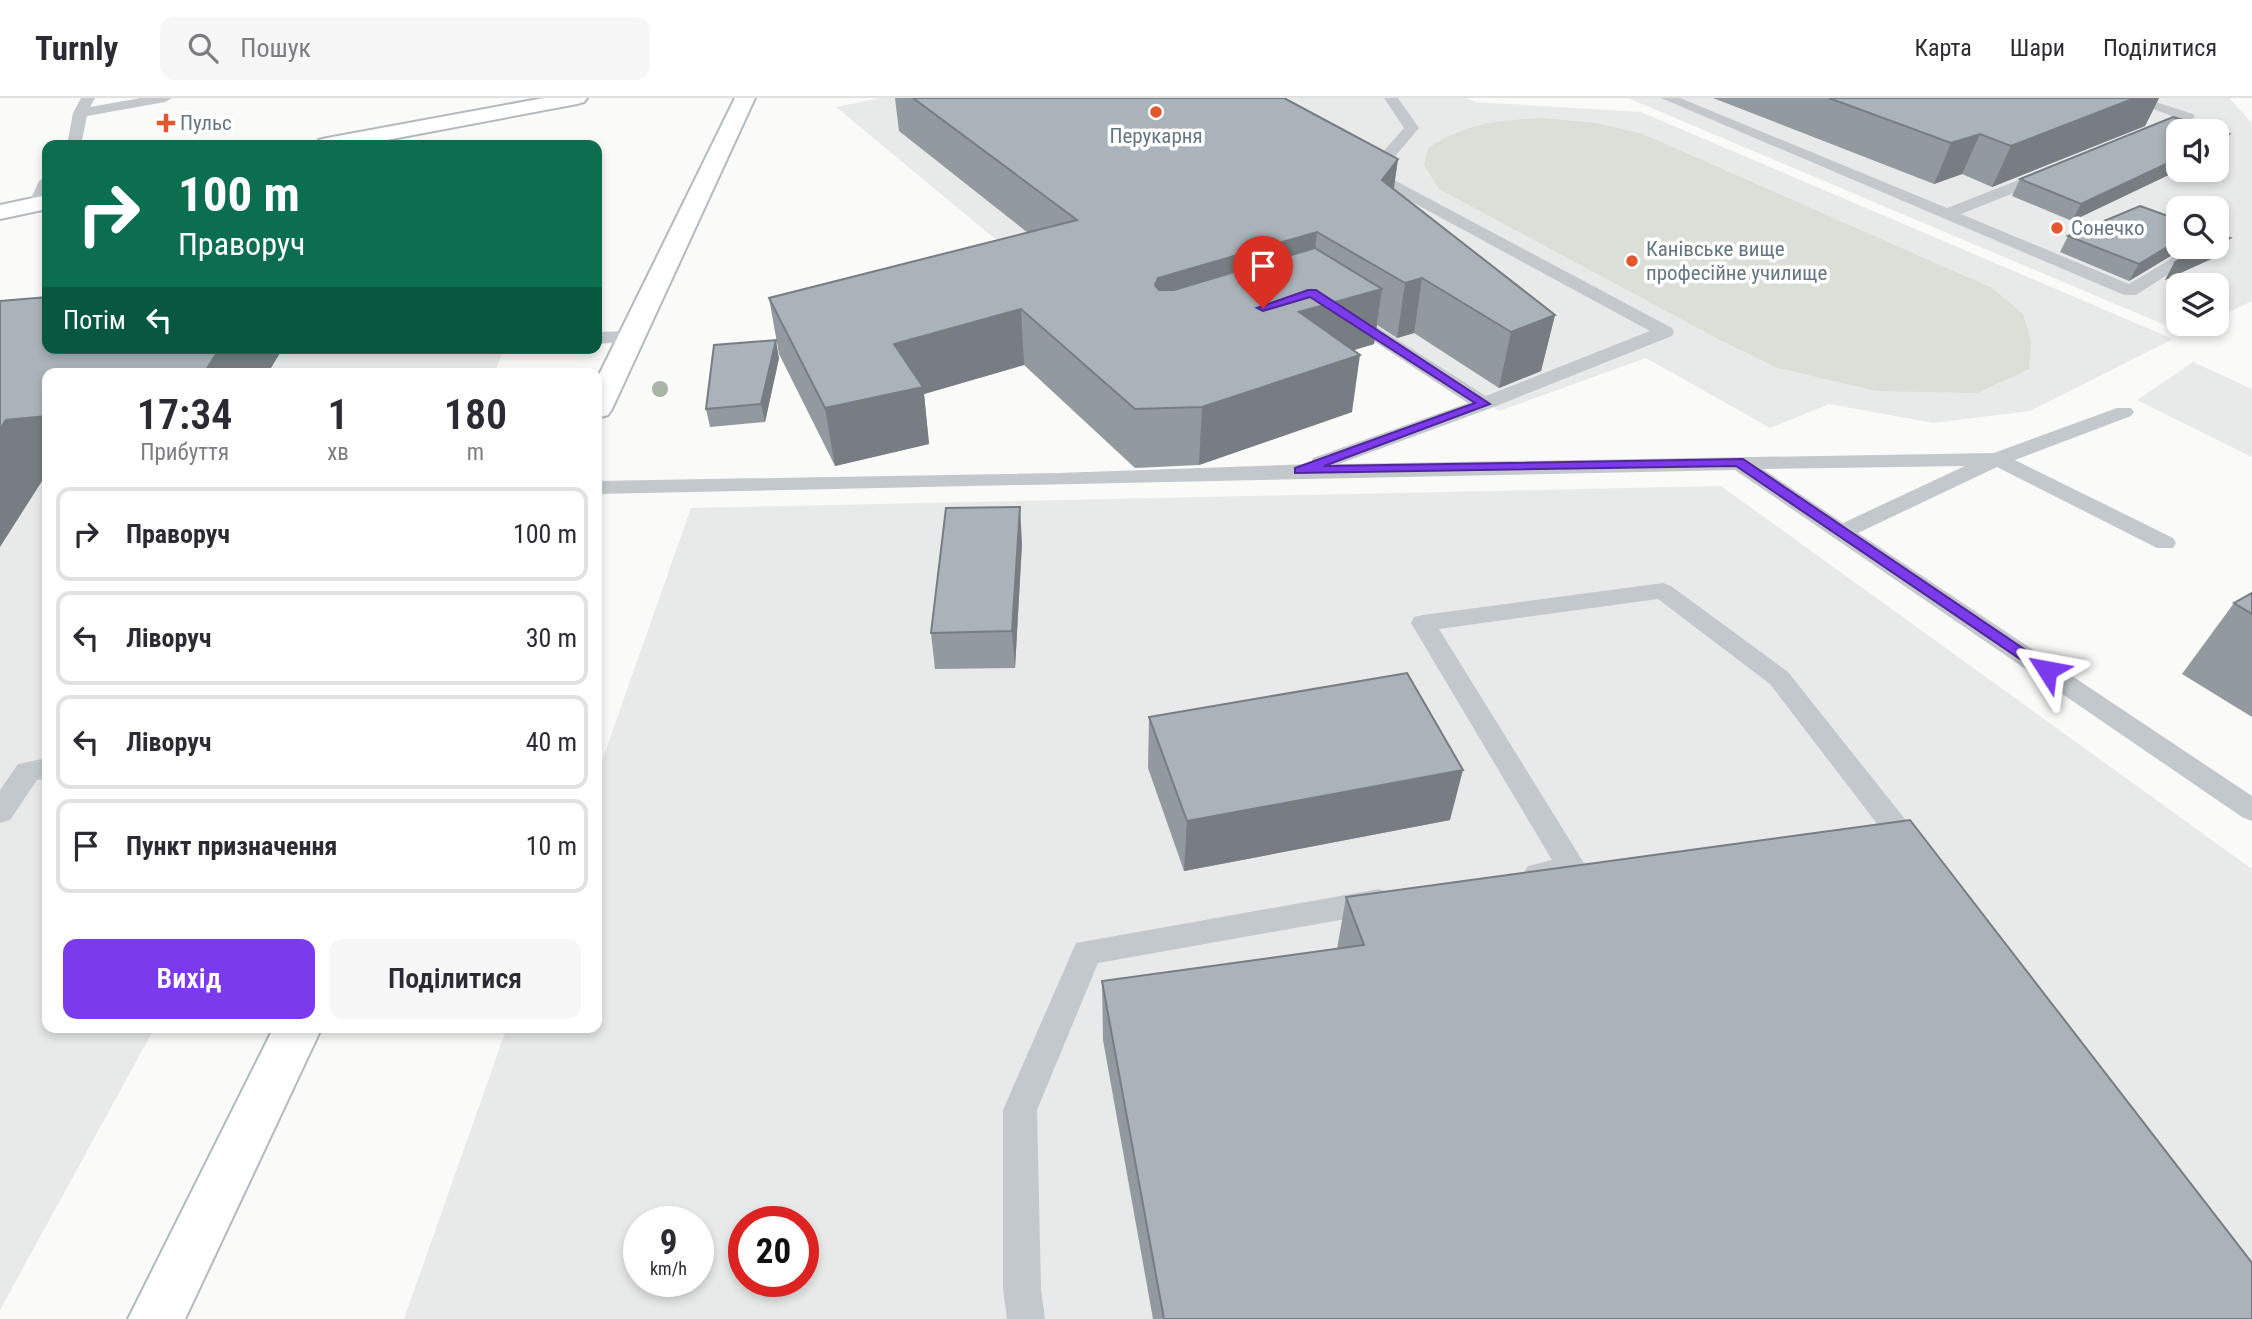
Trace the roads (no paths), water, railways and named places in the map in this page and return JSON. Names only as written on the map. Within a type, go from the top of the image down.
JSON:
[{"type":"street","points":[[354,140],[577,98]]},
{"type":"street","points":[[602,398],[745,98]]},
{"type":"street","points":[[0,212],[41,203]]},
{"type":"street","points":[[156,1319],[295,1033]]},
{"type":"lane","points":[[75,140],[80,113],[89,98]]},
{"type":"lane","points":[[80,113],[165,98]]},
{"type":"lane","points":[[1300,471],[1484,404],[1665,332],[1373,174],[1412,128],[1391,98]]},
{"type":"lane","points":[[1668,98],[2130,291],[2180,261]]},
{"type":"lane","points":[[2129,98],[2188,117],[2139,137]]},
{"type":"lane","points":[[1947,214],[2067,166]]},
{"type":"lane","points":[[1335,307],[1484,404]]},
{"type":"lane","points":[[602,338],[630,337]]},
{"type":"lane","points":[[1843,531],[1997,459],[2124,412]]},
{"type":"lane","points":[[602,488],[1046,480],[1300,471],[1997,459],[2165,543]]},
{"type":"lane","points":[[1738,462],[2252,810]]},
{"type":"lane","points":[[1505,879],[1572,868],[1423,623],[1663,591],[1779,678],[1934,877]]},
{"type":"lane","points":[[0,812],[28,771],[42,769]]},
{"type":"lane","points":[[1026,1319],[1022,1289],[1020,1110],[1087,952],[1410,896]]},
{"type":"place","name":"Перукарня","points":[[1156,112]]},
{"type":"place","name":"Пульс","points":[[166,123]]},
{"type":"place","name":"Сонечко","points":[[2057,228]]},
{"type":"place","name":"Канівське вище професійне училище","points":[[1632,261]]}]
